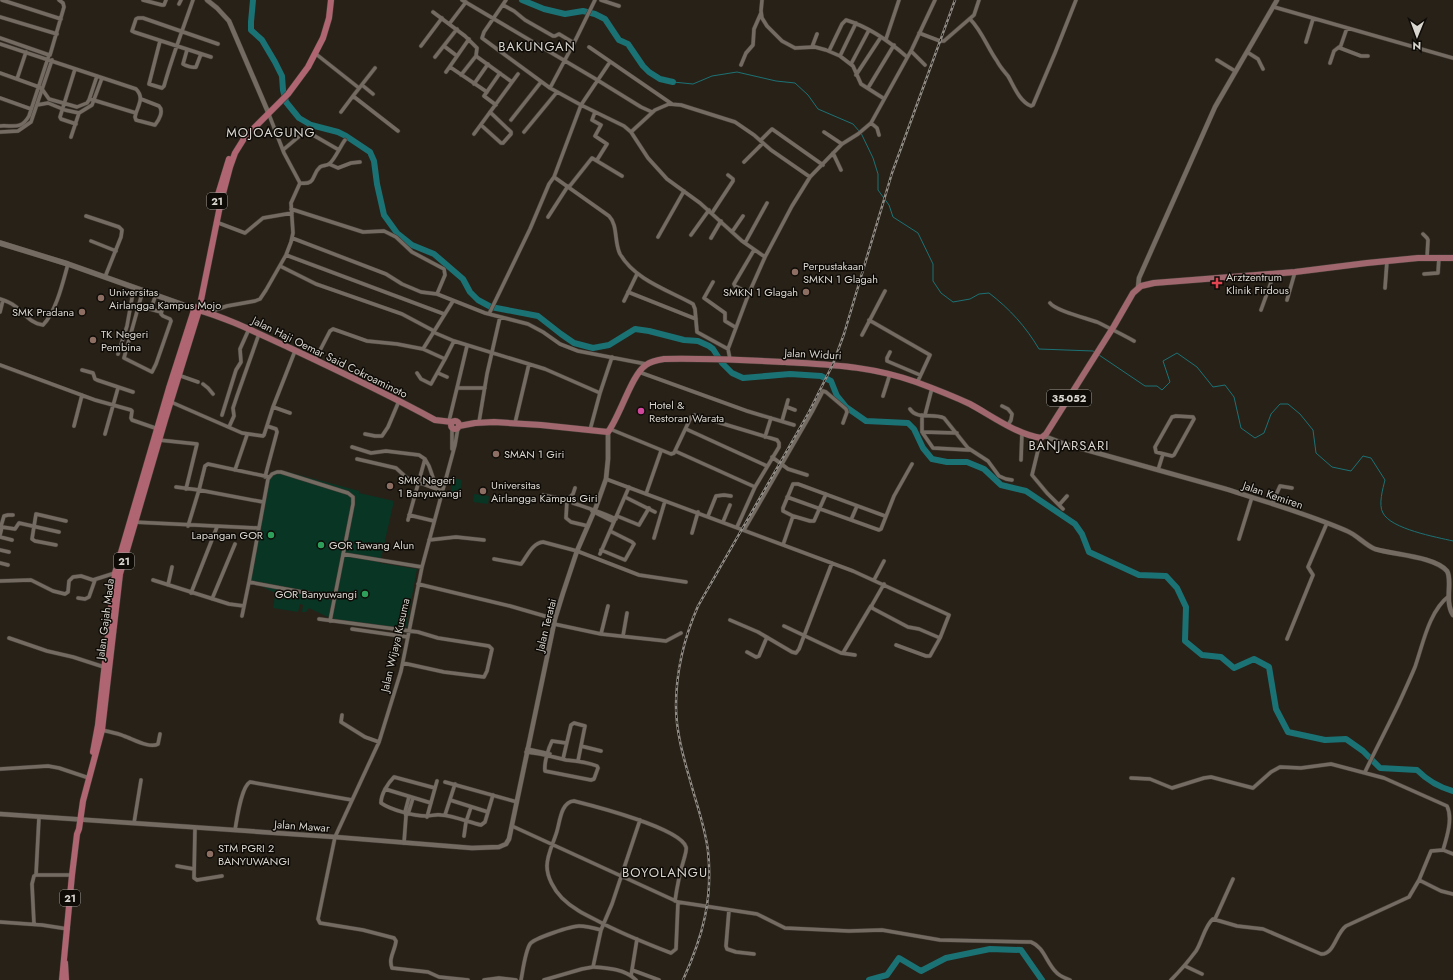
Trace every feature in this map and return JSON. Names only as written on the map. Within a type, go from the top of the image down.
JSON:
[{"type":"highway","name":"21","points":[[287,93],[318,41],[326,16],[329,0]]},
{"type":"highway","name":"21","points":[[210,247],[221,183],[229,158],[244,133],[299,81],[316,54],[326,28],[330,10],[329,0]]},
{"type":"highway","name":"21","points":[[66,980],[65,962],[72,875],[77,834],[79,829],[78,810],[80,797],[87,778],[97,734],[115,573],[132,522],[158,429],[165,412],[192,318],[196,309],[225,185],[235,153],[245,137],[268,111]]},
{"type":"highway","name":"Jalan Gajah Mada","points":[[79,819],[87,778],[102,730],[119,581],[132,522],[159,440],[165,412],[170,402],[176,375],[196,309]]},
{"type":"highway","name":"21","points":[[62,980],[62,966],[65,962]]},
{"type":"main road","points":[[0,244],[68,264],[196,309]]},
{"type":"main road","points":[[1138,288],[1144,284],[1154,283],[1274,274],[1387,261],[1439,257],[1453,258]]},
{"type":"main road","name":"35-052","points":[[1042,437],[1046,434],[1092,359],[1112,330],[1131,296],[1138,288]]},
{"type":"main road","name":"Jalan Haji Oemar Said Cokroaminoto","points":[[196,309],[209,312],[249,329],[399,401],[435,420],[454,425],[477,422],[515,423],[609,431]]},
{"type":"main road","name":"Jalan Widuri","points":[[646,364],[664,359],[728,359],[865,368],[890,374],[919,378],[932,388],[1009,423],[1023,433],[1042,437]]},
{"type":"main road","points":[[609,431],[617,418],[625,398],[639,372],[646,364]]},
{"type":"street","points":[[2,0],[61,19]]},
{"type":"street","points":[[0,132],[14,132],[27,126],[33,119],[35,104],[61,19],[64,4],[59,0]]},
{"type":"street","points":[[143,0],[163,5],[166,0]]},
{"type":"street","points":[[160,41],[149,84],[163,87],[193,0]]},
{"type":"street","points":[[207,0],[229,21],[268,111],[283,150],[300,183]]},
{"type":"street","points":[[506,0],[493,18],[482,38],[550,88],[624,126],[648,158],[671,183],[711,211],[744,243],[765,257]]},
{"type":"street","points":[[550,88],[595,0]]},
{"type":"street","points":[[601,0],[619,6]]},
{"type":"street","points":[[741,65],[746,53],[753,45],[754,29],[761,13],[762,0]]},
{"type":"street","points":[[886,39],[899,0]]},
{"type":"street","points":[[728,359],[728,349],[735,327],[749,293],[765,257],[792,206],[810,177],[842,144],[865,129],[871,123],[883,98],[911,51],[934,0]]},
{"type":"street","points":[[919,33],[940,41],[944,41],[975,13],[979,0]]},
{"type":"street","points":[[970,18],[981,31],[997,62],[1009,77],[1017,92],[1027,104],[1031,106],[1055,53],[1076,0]]},
{"type":"street","points":[[1138,288],[1139,278],[1215,107],[1277,0]]},
{"type":"street","points":[[450,23],[464,1],[565,60],[641,108],[652,112]]},
{"type":"street","points":[[503,5],[553,36],[559,34],[574,43]]},
{"type":"street","points":[[1274,7],[1453,58]]},
{"type":"street","points":[[433,12],[450,23],[477,48],[476,56],[462,75]]},
{"type":"street","points":[[761,13],[767,26],[790,46],[795,48],[812,47],[829,51],[840,56],[851,64],[860,83],[883,98]]},
{"type":"street","points":[[0,17],[57,34]]},
{"type":"street","points":[[211,57],[133,32],[137,18],[143,18],[218,44]]},
{"type":"street","points":[[421,46],[442,18]]},
{"type":"street","points":[[1306,42],[1313,19]]},
{"type":"street","points":[[829,51],[844,20],[856,23],[886,39],[907,57]]},
{"type":"street","points":[[840,56],[856,23]]},
{"type":"street","points":[[1330,62],[1334,51],[1339,47],[1347,28]]},
{"type":"street","points":[[435,57],[457,29]]},
{"type":"street","points":[[851,64],[868,30]]},
{"type":"street","points":[[812,47],[817,34]]},
{"type":"street","points":[[856,75],[881,37]]},
{"type":"street","points":[[0,38],[50,55]]},
{"type":"street","points":[[446,72],[469,39]]},
{"type":"street","points":[[0,44],[136,89],[141,99],[135,117],[136,120],[154,126],[161,108],[141,99]]},
{"type":"street","points":[[868,88],[894,45]]},
{"type":"street","points":[[444,46],[457,56]]},
{"type":"street","points":[[1339,47],[1362,56],[1368,56]]},
{"type":"street","points":[[589,48],[672,104],[689,107],[735,122],[810,177]]},
{"type":"street","points":[[187,50],[184,64],[194,68],[196,67],[201,54]]},
{"type":"street","points":[[911,51],[925,65]]},
{"type":"street","points":[[17,79],[26,52]]},
{"type":"street","points":[[1247,52],[1258,59],[1263,69]]},
{"type":"street","points":[[316,54],[360,86],[374,94]]},
{"type":"street","points":[[476,56],[512,82]]},
{"type":"street","points":[[1217,60],[1235,72]]},
{"type":"street","points":[[490,313],[530,229],[549,184],[554,177],[581,105],[610,62]]},
{"type":"street","points":[[474,84],[488,64]]},
{"type":"street","points":[[450,67],[487,92]]},
{"type":"street","points":[[341,112],[375,68]]},
{"type":"street","points":[[75,69],[60,118],[76,124]]},
{"type":"street","points":[[0,73],[41,88],[49,100],[62,108],[79,114]]},
{"type":"street","points":[[496,105],[484,97],[500,73]]},
{"type":"street","points":[[474,134],[518,74]]},
{"type":"street","points":[[71,137],[79,114],[92,104],[97,76]]},
{"type":"street","points":[[0,126],[18,126],[27,119],[35,104],[49,100],[77,107],[87,103],[92,99],[102,78]]},
{"type":"street","points":[[511,120],[542,82]]},
{"type":"street","points":[[524,132],[557,92]]},
{"type":"street","points":[[353,96],[398,131]]},
{"type":"street","points":[[0,98],[31,109]]},
{"type":"street","points":[[92,99],[136,113]]},
{"type":"street","points":[[630,132],[652,112],[672,104]]},
{"type":"street","points":[[481,125],[501,144],[511,134],[511,132],[490,112]]},
{"type":"street","points":[[595,112],[592,120],[601,125],[595,136],[607,144],[597,160]]},
{"type":"street","points":[[871,123],[877,128],[879,135]]},
{"type":"street","points":[[283,150],[309,128]]},
{"type":"street","points":[[744,162],[762,142],[769,130],[772,130],[823,164]]},
{"type":"street","points":[[824,132],[842,144]]},
{"type":"street","points":[[314,135],[339,150]]},
{"type":"street","points":[[329,164],[344,140]]},
{"type":"street","points":[[833,153],[841,170]]},
{"type":"street","points":[[548,217],[591,158],[597,160],[622,176]]},
{"type":"street","points":[[300,183],[309,183],[319,168],[323,165],[329,164],[338,168],[351,162],[360,162]]},
{"type":"street","points":[[691,235],[734,181],[734,179],[728,175]]},
{"type":"street","points":[[554,177],[612,218],[618,248],[627,264],[638,274],[693,304],[695,309],[697,332],[728,349]]},
{"type":"street","points":[[209,312],[227,306],[250,303],[260,298],[266,290],[286,255],[292,238],[293,198],[300,183]]},
{"type":"street","points":[[658,237],[684,191]]},
{"type":"street","points":[[744,243],[768,203]]},
{"type":"street","points":[[216,222],[245,233],[263,218],[292,211],[363,232],[384,231],[392,234],[412,252],[444,269],[445,275],[437,294]]},
{"type":"street","points":[[86,216],[119,227],[122,230],[121,237],[105,277]]},
{"type":"street","points":[[732,232],[743,216]]},
{"type":"street","points":[[711,238],[721,221]]},
{"type":"street","points":[[1423,234],[1428,240],[1427,258]]},
{"type":"street","points":[[292,238],[386,274],[402,284],[421,292],[437,294],[500,317],[532,326],[567,348],[646,364]]},
{"type":"street","points":[[91,242],[116,250]]},
{"type":"street","points":[[749,293],[735,286],[734,284],[754,250]]},
{"type":"street","points":[[286,255],[444,314]]},
{"type":"street","points":[[1424,274],[1438,273],[1439,257]]},
{"type":"street","points":[[1385,288],[1387,261]]},
{"type":"street","points":[[0,312],[2,300],[13,304],[17,309],[38,324],[43,325],[50,316],[55,305],[68,264]]},
{"type":"street","points":[[280,266],[316,284],[402,314],[454,342],[529,364],[600,393]]},
{"type":"street","points":[[1287,300],[1295,272]]},
{"type":"street","points":[[624,302],[638,274]]},
{"type":"street","points":[[1261,310],[1274,274]]},
{"type":"street","points":[[713,282],[704,298],[725,313],[725,321],[735,327]]},
{"type":"street","points":[[118,354],[127,326],[134,287]]},
{"type":"street","points":[[139,306],[161,312],[161,315],[170,319],[171,321],[153,372],[124,358],[143,290]]},
{"type":"street","points":[[862,334],[884,290]]},
{"type":"street","points":[[628,292],[696,319]]},
{"type":"street","points":[[151,309],[156,294]]},
{"type":"street","points":[[161,312],[165,298]]},
{"type":"street","points":[[423,350],[453,301]]},
{"type":"street","points":[[1050,303],[1052,306],[1095,321],[1134,341]]},
{"type":"street","points":[[477,422],[500,317]]},
{"type":"street","points":[[869,320],[930,355],[919,378],[887,360],[890,352]]},
{"type":"street","points":[[222,415],[236,370],[241,362],[240,349],[249,329]]},
{"type":"street","points":[[315,360],[330,331],[333,329],[367,341],[397,344],[423,350],[445,359]]},
{"type":"street","points":[[228,427],[234,416],[233,408],[259,334]]},
{"type":"street","points":[[417,373],[421,379],[431,384],[454,342]]},
{"type":"street","name":"Jalan Wijaya Kusuma","points":[[467,346],[457,388],[453,450],[418,584],[403,663],[379,742],[335,837],[318,921],[320,923],[363,930],[394,938],[396,945],[391,958],[392,968],[428,972],[439,977],[468,980]]},
{"type":"street","points":[[170,402],[247,435],[263,436],[295,351]]},
{"type":"street","points":[[590,430],[612,357]]},
{"type":"street","points":[[515,423],[529,364]]},
{"type":"street","points":[[0,365],[82,395],[132,410],[132,420],[158,429]]},
{"type":"street","points":[[82,370],[94,373],[96,379],[133,392]]},
{"type":"street","points":[[639,372],[735,407],[794,424]]},
{"type":"street","points":[[438,373],[447,377]]},
{"type":"street","points":[[883,396],[890,374]]},
{"type":"street","points":[[176,375],[198,382]]},
{"type":"street","points":[[203,384],[213,394]]},
{"type":"street","points":[[105,434],[118,388]]},
{"type":"street","points":[[457,388],[485,388]]},
{"type":"street","points":[[932,388],[923,415],[922,432],[934,448],[970,450]]},
{"type":"street","points":[[744,530],[823,391],[847,410],[843,423]]},
{"type":"street","points":[[74,426],[82,395]]},
{"type":"street","points":[[782,421],[787,408],[788,400]]},
{"type":"street","points":[[365,434],[382,436],[388,427],[399,401]]},
{"type":"street","points":[[1002,406],[1011,412],[1009,423]]},
{"type":"street","points":[[273,407],[290,413]]},
{"type":"street","points":[[787,408],[795,410]]},
{"type":"street","points":[[910,409],[914,414],[940,416],[944,418],[970,450],[988,461],[999,476],[1012,480]]},
{"type":"street","points":[[609,431],[671,454],[676,451],[691,417],[694,415],[777,440],[779,447],[755,487],[737,527]]},
{"type":"street","points":[[1172,417],[1194,418],[1174,455],[1163,454],[1156,452],[1155,449],[1172,417]]},
{"type":"street","points":[[765,437],[771,418]]},
{"type":"street","points":[[242,616],[267,477],[277,432],[276,429],[267,426]]},
{"type":"street","points":[[686,430],[767,466]]},
{"type":"street","name":"Jalan Teratai","points":[[512,826],[555,621],[577,551],[606,478],[609,431]]},
{"type":"street","points":[[922,432],[957,433]]},
{"type":"street","points":[[1021,460],[1023,433]]},
{"type":"street","points":[[234,470],[247,435]]},
{"type":"street","points":[[1042,437],[1032,475],[1058,505],[1063,508]]},
{"type":"street","name":"Jalan Kemiren","points":[[1042,437],[1252,497],[1327,522],[1349,532],[1374,548],[1410,555],[1436,564],[1447,571],[1451,577],[1449,596],[1450,608],[1453,615]]},
{"type":"street","points":[[159,440],[197,444],[186,489]]},
{"type":"street","points":[[352,447],[371,452],[386,450],[419,455],[425,459],[429,466],[437,489]]},
{"type":"street","points":[[646,494],[661,451]]},
{"type":"street","points":[[676,451],[755,487]]},
{"type":"street","points":[[1158,470],[1163,454]]},
{"type":"street","points":[[772,458],[794,472],[807,475]]},
{"type":"street","points":[[357,459],[396,468],[407,478],[442,491]]},
{"type":"street","points":[[408,520],[425,459]]},
{"type":"street","points":[[188,526],[206,464],[267,477],[277,472],[281,472],[352,495],[353,504],[330,621]]},
{"type":"street","points":[[787,497],[879,530],[881,529],[894,496],[912,464]]},
{"type":"street","points":[[606,478],[832,563],[884,584],[949,615],[940,638],[931,655],[928,657],[896,645]]},
{"type":"street","points":[[826,494],[814,521],[794,516],[783,510],[792,485],[795,484],[826,494],[885,516]]},
{"type":"street","points":[[1272,504],[1280,486],[1292,488]]},
{"type":"street","points":[[610,531],[632,542],[634,545],[625,560],[601,552],[615,519],[625,497],[629,487]]},
{"type":"street","points":[[176,488],[199,490],[263,502]]},
{"type":"street","points":[[575,488],[573,494],[567,500],[565,516],[567,520],[571,522],[588,526]]},
{"type":"street","points":[[543,495],[567,500]]},
{"type":"street","points":[[708,516],[716,496],[731,496]]},
{"type":"street","points":[[1058,505],[1067,496]]},
{"type":"street","points":[[625,497],[655,512]]},
{"type":"street","points":[[1239,540],[1252,497]]},
{"type":"street","points":[[654,538],[665,501]]},
{"type":"street","points":[[573,503],[615,519],[640,525],[649,508]]},
{"type":"street","points":[[724,522],[730,505]]},
{"type":"street","points":[[851,520],[857,506]]},
{"type":"street","points":[[692,533],[698,512]]},
{"type":"street","points":[[56,545],[33,540],[32,538],[36,514],[66,521]]},
{"type":"street","points":[[12,540],[0,536],[4,516],[13,515]]},
{"type":"street","points":[[409,515],[434,521]]},
{"type":"street","points":[[783,545],[794,516]]},
{"type":"street","points":[[1,526],[14,529],[19,522],[59,532]]},
{"type":"street","points":[[132,522],[188,526],[258,528]]},
{"type":"street","points":[[1287,639],[1313,575],[1308,568],[1327,522]]},
{"type":"street","points":[[191,593],[217,527]]},
{"type":"street","points":[[429,540],[456,537],[484,540]]},
{"type":"street","points":[[494,559],[521,564],[531,550],[540,542],[577,551],[639,575],[686,582]]},
{"type":"street","points":[[212,599],[235,544]]},
{"type":"street","points":[[0,550],[9,552]]},
{"type":"street","points":[[343,554],[422,567]]},
{"type":"street","points":[[874,580],[884,561]]},
{"type":"street","points":[[0,563],[8,565]]},
{"type":"street","points":[[730,620],[767,637],[796,653],[832,563]]},
{"type":"street","points":[[168,585],[172,567]]},
{"type":"street","points":[[0,581],[31,580],[53,591],[65,594],[68,592],[69,581],[72,578],[79,576],[95,580],[115,573]]},
{"type":"street","points":[[78,598],[85,599],[89,597],[95,580]]},
{"type":"street","points":[[153,580],[229,604],[244,606]]},
{"type":"street","points":[[249,582],[334,598]]},
{"type":"street","points":[[418,584],[510,606],[601,634],[666,641],[681,633]]},
{"type":"street","points":[[843,653],[884,584]]},
{"type":"street","points":[[1365,772],[1399,703],[1436,610],[1442,601],[1449,596]]},
{"type":"street","points":[[872,605],[874,610],[908,627],[919,629],[940,638]]},
{"type":"street","points":[[601,634],[608,606]]},
{"type":"street","points":[[623,636],[627,613]]},
{"type":"street","points":[[319,619],[424,633],[438,638],[489,646],[492,649],[487,671],[484,677],[444,672],[403,663]]},
{"type":"street","points":[[784,626],[843,653],[855,655]]},
{"type":"street","points":[[352,629],[408,637]]},
{"type":"street","points":[[747,652],[756,657],[759,656],[767,637]]},
{"type":"street","points":[[9,638],[47,651],[73,657],[104,667]]},
{"type":"street","points":[[342,714],[341,722],[365,737],[379,742]]},
{"type":"street","points":[[563,758],[572,724],[582,724],[585,726],[578,761]]},
{"type":"street","points":[[102,730],[122,735],[137,742],[153,746],[158,744],[160,734]]},
{"type":"street","points":[[527,750],[548,754],[597,766],[598,768],[594,779],[591,780],[545,771],[548,754],[552,741],[566,743]]},
{"type":"street","points":[[581,746],[601,751]]},
{"type":"street","points":[[1131,778],[1150,780],[1172,788],[1211,777],[1253,788],[1271,772],[1280,767],[1301,768],[1331,764],[1384,778],[1447,806],[1451,819],[1443,850]]},
{"type":"street","points":[[0,769],[48,766],[59,768],[87,778]]},
{"type":"street","points":[[435,788],[394,777],[385,789],[381,798],[381,803],[407,814],[427,816],[438,814],[445,815],[466,822],[482,825],[493,795]]},
{"type":"street","points":[[134,823],[141,780]]},
{"type":"street","points":[[427,816],[438,781]]},
{"type":"street","points":[[235,830],[243,792],[247,784],[250,782],[352,800]]},
{"type":"street","points":[[445,782],[516,802]]},
{"type":"street","points":[[445,815],[455,784]]},
{"type":"street","points":[[385,789],[431,802]]},
{"type":"street","points":[[404,843],[407,814],[411,797]]},
{"type":"street","points":[[450,800],[488,812]]},
{"type":"street","points":[[571,802],[577,802],[640,820],[666,831],[679,839],[686,847],[676,901],[677,940],[675,952],[671,953],[603,924],[570,905],[561,897],[553,886],[548,873],[548,857],[553,845],[562,811],[565,806],[571,802]]},
{"type":"street","points":[[464,836],[466,822],[471,807]]},
{"type":"street","name":"Jalan Mawar","points":[[0,814],[472,848],[499,847],[508,842],[512,826]]},
{"type":"street","points":[[34,924],[34,877],[39,817]]},
{"type":"street","points":[[593,967],[601,930],[640,820]]},
{"type":"street","points":[[512,826],[676,901],[757,914],[784,928],[849,931],[882,930],[940,940],[1031,942],[1035,943],[1043,952],[1057,974],[1070,980]]},
{"type":"street","points":[[195,828],[195,880],[222,876]]},
{"type":"street","points":[[1215,919],[1236,926],[1263,929],[1321,954],[1325,954],[1331,949],[1341,930],[1357,920],[1407,899],[1419,880],[1431,851],[1443,850],[1453,854]]},
{"type":"street","points":[[176,866],[194,869]]},
{"type":"street","points":[[34,877],[72,875]]},
{"type":"street","points":[[1171,980],[1185,966],[1199,946],[1209,923],[1211,920],[1215,919],[1233,879]]},
{"type":"street","points":[[1419,880],[1441,891],[1453,894]]},
{"type":"street","points":[[729,910],[727,949],[736,952],[754,954]]},
{"type":"street","points":[[0,922],[42,924],[68,929]]},
{"type":"street","points":[[521,980],[529,946],[534,941],[576,926],[601,930]]},
{"type":"street","points":[[631,976],[637,939]]},
{"type":"street","points":[[1185,966],[1202,974]]},
{"type":"street","points":[[544,980],[582,968],[593,967],[620,971],[636,980]]},
{"type":"street","points":[[632,970],[659,980]]},
{"type":"street","points":[[484,980],[499,978],[516,980]]},
{"type":"green space","name":"GOR Tawang Alun","points":[[281,470],[359,491],[359,493],[394,501],[380,563],[417,569],[406,629],[332,619],[309,608],[306,612],[302,612],[303,605],[300,604],[298,612],[273,608],[275,596],[286,598],[250,581],[270,478],[272,472]]},
{"type":"green space","points":[[453,478],[462,480],[459,499],[450,498]]},
{"type":"green space","points":[[474,494],[489,496],[488,504],[473,502]]},
{"type":"waterway","points":[[253,0],[251,30],[262,40],[282,76],[286,102],[299,118],[311,125],[338,132],[370,152],[374,161],[377,184],[384,215],[397,233],[412,245],[434,254],[463,279],[470,292],[478,300],[491,307],[538,316],[574,343],[593,348],[609,345],[635,329],[684,340],[698,341],[713,349],[722,363],[732,373],[743,378],[790,374],[821,376],[831,381],[837,396],[846,407],[866,421],[908,423],[914,429],[923,448],[932,459],[947,462],[967,462],[984,469],[1001,485],[1026,491],[1075,524],[1082,534],[1089,552],[1139,575],[1166,576],[1177,588],[1186,607],[1185,641],[1202,655],[1221,657],[1234,668],[1254,659],[1269,667],[1276,709],[1288,732],[1325,740],[1346,739],[1363,751],[1380,768],[1417,770],[1434,783],[1453,791]]},
{"type":"waterway","points":[[522,0],[544,9],[565,14],[583,11],[595,14],[605,19],[619,40],[628,44],[649,72],[660,79],[673,82]]},
{"type":"waterway","points":[[673,82],[693,84],[712,76],[737,72],[776,81],[795,83],[808,95],[818,109],[853,124],[859,131]]},
{"type":"waterway","points":[[861,133],[873,158],[878,174],[878,190],[889,205],[893,217],[918,233],[933,264],[933,281],[941,293],[953,302],[970,299],[979,294],[989,293],[1004,305],[1017,319],[1029,333],[1039,349],[1095,352]]},
{"type":"waterway","points":[[1099,355],[1145,386],[1157,386],[1162,390],[1170,382],[1163,361],[1177,353],[1197,367],[1213,387],[1225,385],[1234,397],[1241,428],[1255,438],[1264,433],[1271,414],[1280,404],[1288,404],[1300,414],[1313,430],[1316,453],[1332,467],[1351,471],[1363,456],[1371,458],[1385,480],[1381,496],[1381,506],[1383,513],[1388,519],[1395,524],[1415,532],[1453,541]]},
{"type":"waterway","points":[[869,980],[887,975],[899,958],[921,971],[946,958],[990,949],[1021,950],[1042,980]]},
{"type":"railway","points":[[683,980],[701,933],[708,901],[709,885],[708,851],[705,833],[682,753],[677,725],[677,680],[685,642],[698,606],[809,412],[833,364],[844,334],[892,173],[955,0]]},
{"type":"place","name":"Perpustakaan SMKN 1 Glagah","points":[[795,272]]},
{"type":"place","name":"Arztzentrum Klinik Firdous","points":[[1217,283]]},
{"type":"place","name":"SMKN 1 Glagah","points":[[806,292]]},
{"type":"place","name":"Universitas Airlangga Kampus Mojo","points":[[101,298]]},
{"type":"place","name":"SMK Pradana","points":[[82,312]]},
{"type":"place","name":"TK Negeri Pembina","points":[[93,340]]},
{"type":"place","name":"Hotel & Restoran Warata","points":[[641,411]]},
{"type":"place","name":"SMAN 1 Giri","points":[[496,454]]},
{"type":"place","name":"SMK Negeri 1 Banyuwangi","points":[[390,486]]},
{"type":"place","name":"Universitas Airlangga Kampus Giri","points":[[483,491]]},
{"type":"place","name":"Lapangan GOR","points":[[271,535]]},
{"type":"place","name":"GOR Tawang Alun","points":[[321,545]]},
{"type":"place","name":"GOR Banyuwangi","points":[[365,594]]},
{"type":"place","name":"STM PGRI 2 BANYUWANGI","points":[[210,854]]},
{"type":"district","name":"BAKUNGAN","points":[[537,46]]},
{"type":"district","name":"MOJOAGUNG","points":[[271,132]]},
{"type":"district","name":"BANJARSARI","points":[[1069,445]]},
{"type":"district","name":"BOYOLANGU","points":[[665,872]]}]
